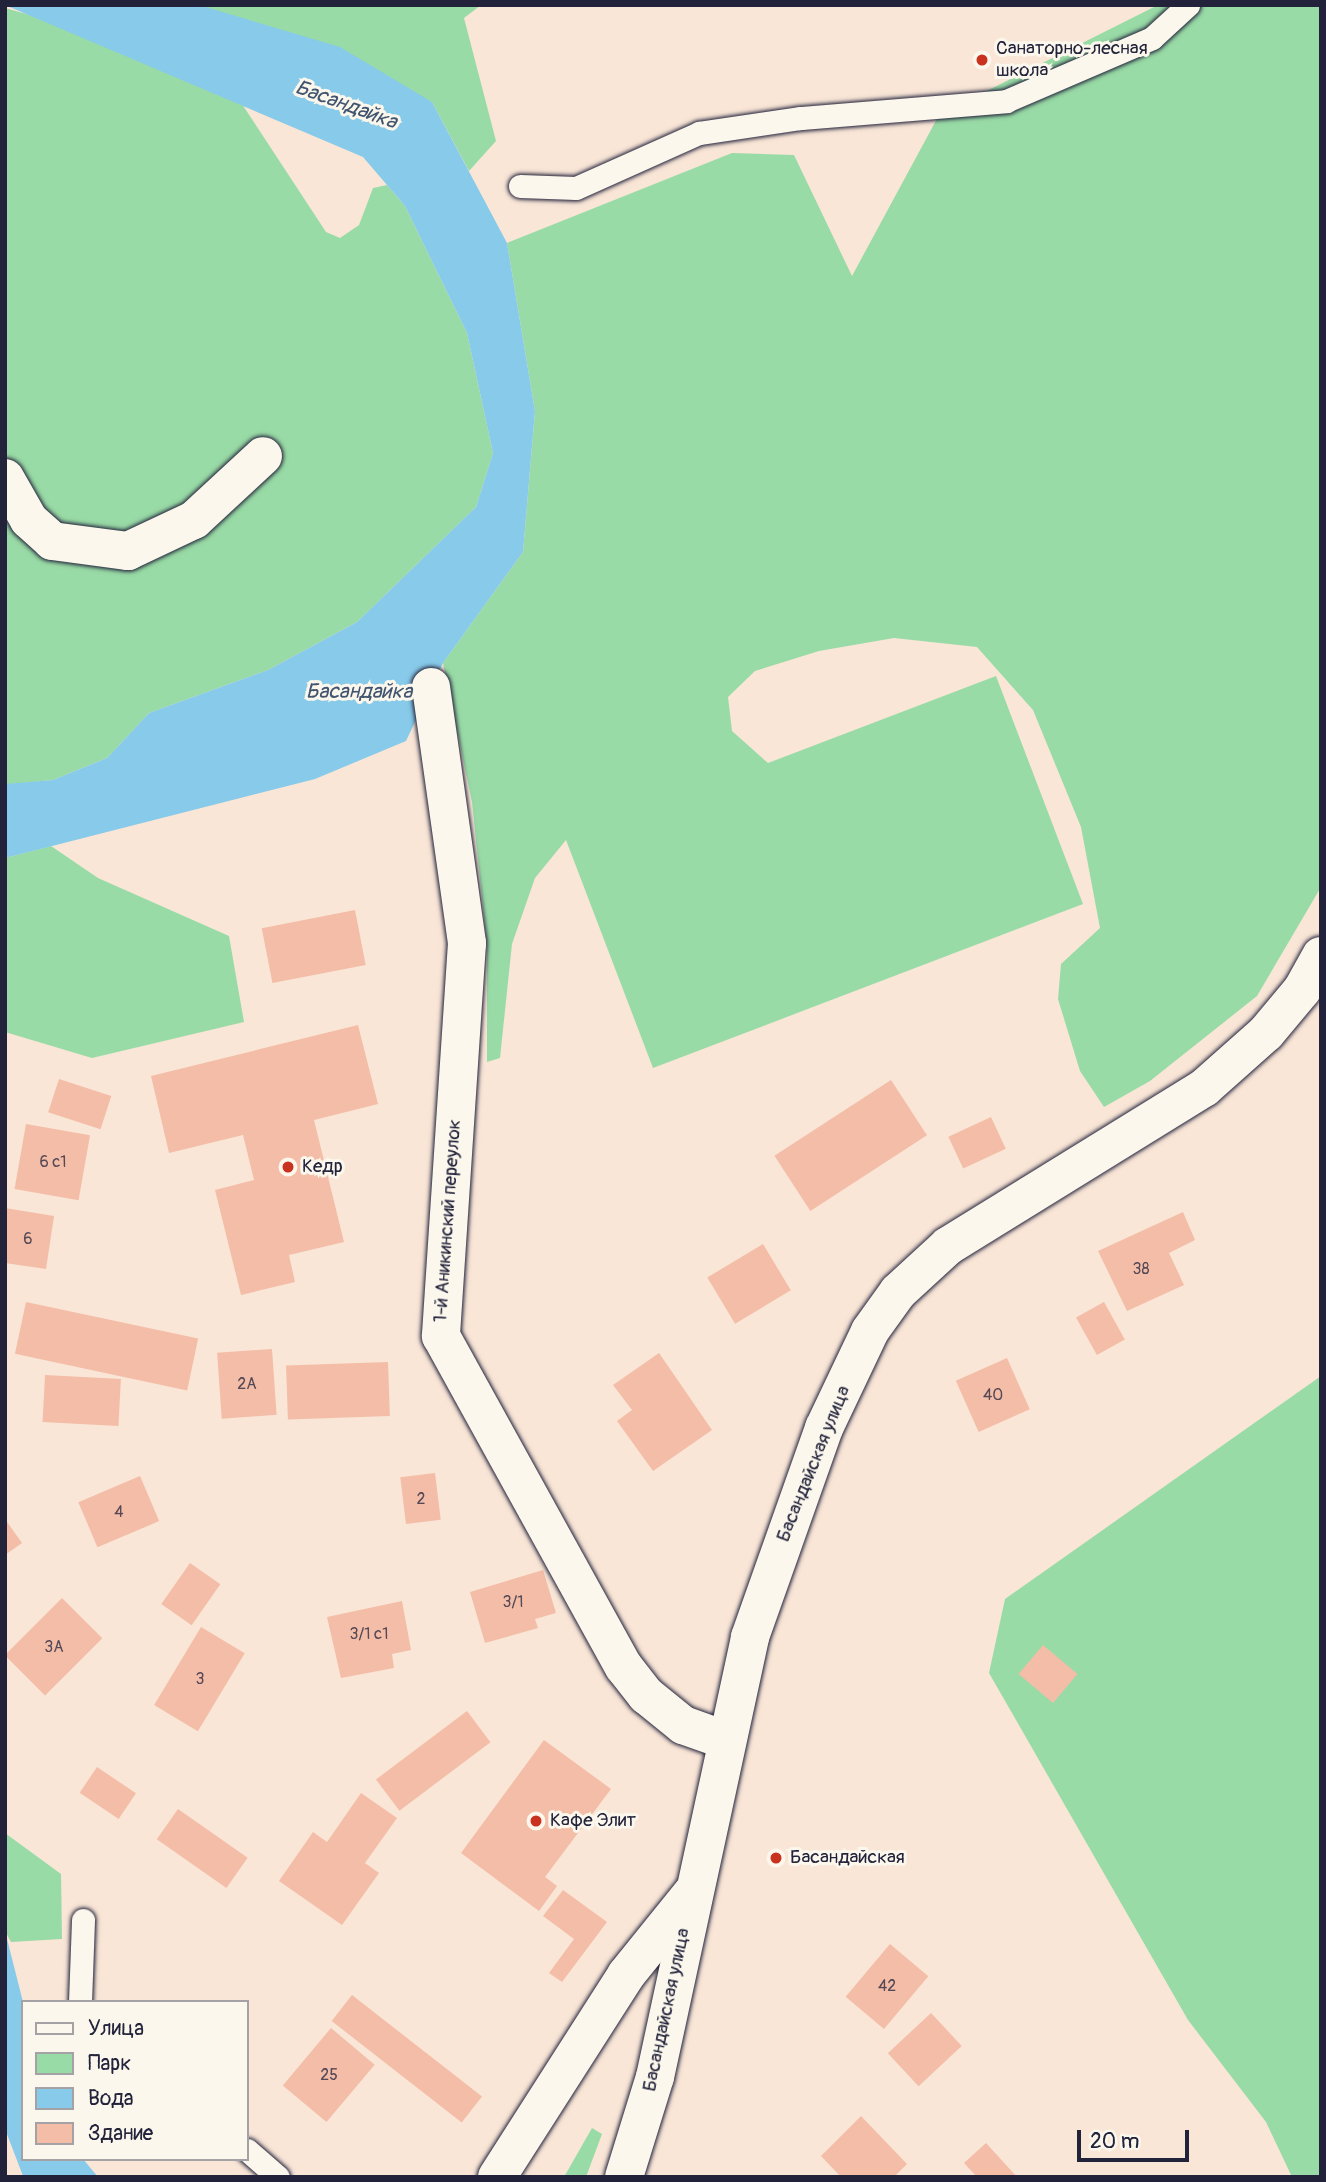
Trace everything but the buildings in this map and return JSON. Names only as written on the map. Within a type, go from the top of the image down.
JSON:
[{"type":"street","points":[[5,478],[29,520],[52,541],[128,551],[194,520],[263,456]]},
{"type":"street","name":"1-й Аникинский переулок","points":[[431,687],[467,943],[441,1336],[624,1667],[646,1696],[683,1725],[725,1740]]},
{"type":"street","name":"Басандайская улица","points":[[624,2177],[655,2077],[725,1740],[750,1637],[824,1428],[870,1331],[898,1293],[948,1246],[1002,1209],[1204,1088],[1266,1033],[1302,990],[1321,956]]},
{"type":"street","points":[[497,2177],[626,1975],[693,1892]]},
{"type":"lane","points":[[520,186],[576,188],[699,133],[801,118],[1006,101],[1152,38],[1188,5]]},
{"type":"lane","points":[[80,2000],[83,1920]]},
{"type":"lane","points":[[248,2151],[278,2177]]},
{"type":"green space","points":[[199,5],[481,5],[464,18],[496,141],[469,171],[432,102]]},
{"type":"green space","points":[[1158,5],[1321,5],[1321,887],[1257,996],[1150,1081],[1104,1107],[1080,1071],[1058,999],[1061,964],[1100,928],[1081,827],[1033,710],[977,647],[894,638],[819,651],[755,671],[728,697],[732,731],[768,763],[996,676],[1083,904],[653,1068],[566,840],[535,878],[512,944],[500,1058],[487,1062],[487,945],[472,802],[443,663],[523,552],[535,411],[507,243],[732,153],[794,155],[852,276],[939,115]]},
{"type":"green space","points":[[5,8],[48,20],[240,101],[326,232],[340,238],[359,225],[373,188],[387,185],[405,206],[467,333],[493,453],[476,507],[357,622],[268,670],[149,713],[107,758],[53,780],[13,784],[5,784]]},
{"type":"green space","points":[[51,846],[98,878],[229,936],[244,1022],[92,1058],[5,1032],[5,858]]},
{"type":"green space","points":[[1321,1376],[1321,2177],[1292,2177],[1266,2122],[1188,2020],[989,1673],[1005,1599]]},
{"type":"green space","points":[[5,1833],[61,1874],[62,1939],[11,1942],[5,1931]]},
{"type":"green space","points":[[592,2128],[602,2134],[586,2177],[564,2177]]},
{"type":"water","name":"Басандайка","points":[[5,5],[199,5],[340,47],[432,102],[507,243],[535,411],[523,552],[443,663],[406,741],[315,779],[5,858],[5,784],[53,780],[107,758],[149,713],[268,670],[357,622],[476,507],[493,453],[467,333],[405,206],[363,157]]},
{"type":"water","points":[[5,1931],[22,2000],[21,2161],[85,2161],[98,2177],[23,2176],[5,2129]]},
{"type":"place","name":"Санаторно-лесная школа","points":[[982,60]]},
{"type":"place","name":"Кедр","points":[[288,1167]]},
{"type":"place","name":"Кафе Элит","points":[[536,1821]]},
{"type":"place","name":"Басандайская","points":[[776,1858]]}]
